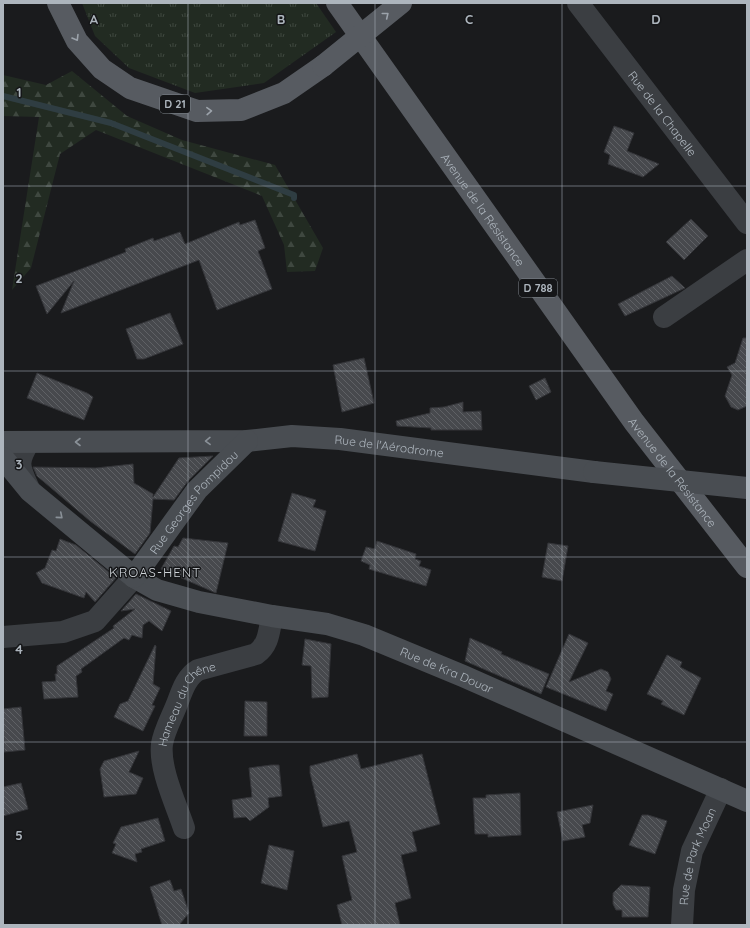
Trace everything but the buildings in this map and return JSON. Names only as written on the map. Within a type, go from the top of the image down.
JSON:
[{"type":"main road","name":"D 21","points":[[58,3],[76,41],[102,69],[130,88],[196,111],[241,110],[284,93],[323,66],[401,3]]},
{"type":"main road","name":"Avenue de la Résistance","points":[[337,3],[634,422],[747,567]]},
{"type":"street","name":"Rue de la Chapelle","points":[[578,3],[747,223]]},
{"type":"street","points":[[664,317],[747,260]]},
{"type":"street","name":"Rue de l'Aérodrome","points":[[3,442],[247,441],[292,436],[340,439],[594,472],[747,488]]},
{"type":"street","name":"Rue Georges Pompidou","points":[[134,577],[197,490],[247,441]]},
{"type":"street","points":[[29,442],[20,458],[20,470],[30,491]]},
{"type":"street","points":[[3,458],[30,491],[134,577],[95,621],[63,632],[3,637]]},
{"type":"street","name":"Rue de Kra Douar","points":[[134,577],[157,590],[198,602],[272,616],[327,624],[364,636],[463,676],[747,801]]},
{"type":"street","name":"Hameau du Chêne","points":[[184,828],[164,766],[162,751],[164,737],[186,683],[191,675],[198,670],[256,654],[260,651],[267,640],[272,616]]},
{"type":"street","name":"Rue de Park Moan","points":[[682,925],[684,890],[692,851],[721,789]]},
{"type":"green space","points":[[82,3],[316,3],[336,32],[264,83],[195,93],[129,68],[95,36]]},
{"type":"green space","points":[[72,71],[127,116],[182,140],[275,165],[323,248],[315,271],[287,272],[284,245],[262,196],[96,130],[60,154],[31,268],[12,290],[39,117],[3,116],[3,75],[46,85]]},
{"type":"waterway","points":[[3,96],[111,123],[294,195],[294,198]]},
{"type":"district","name":"KROAS-HENT","points":[[155,572]]}]
